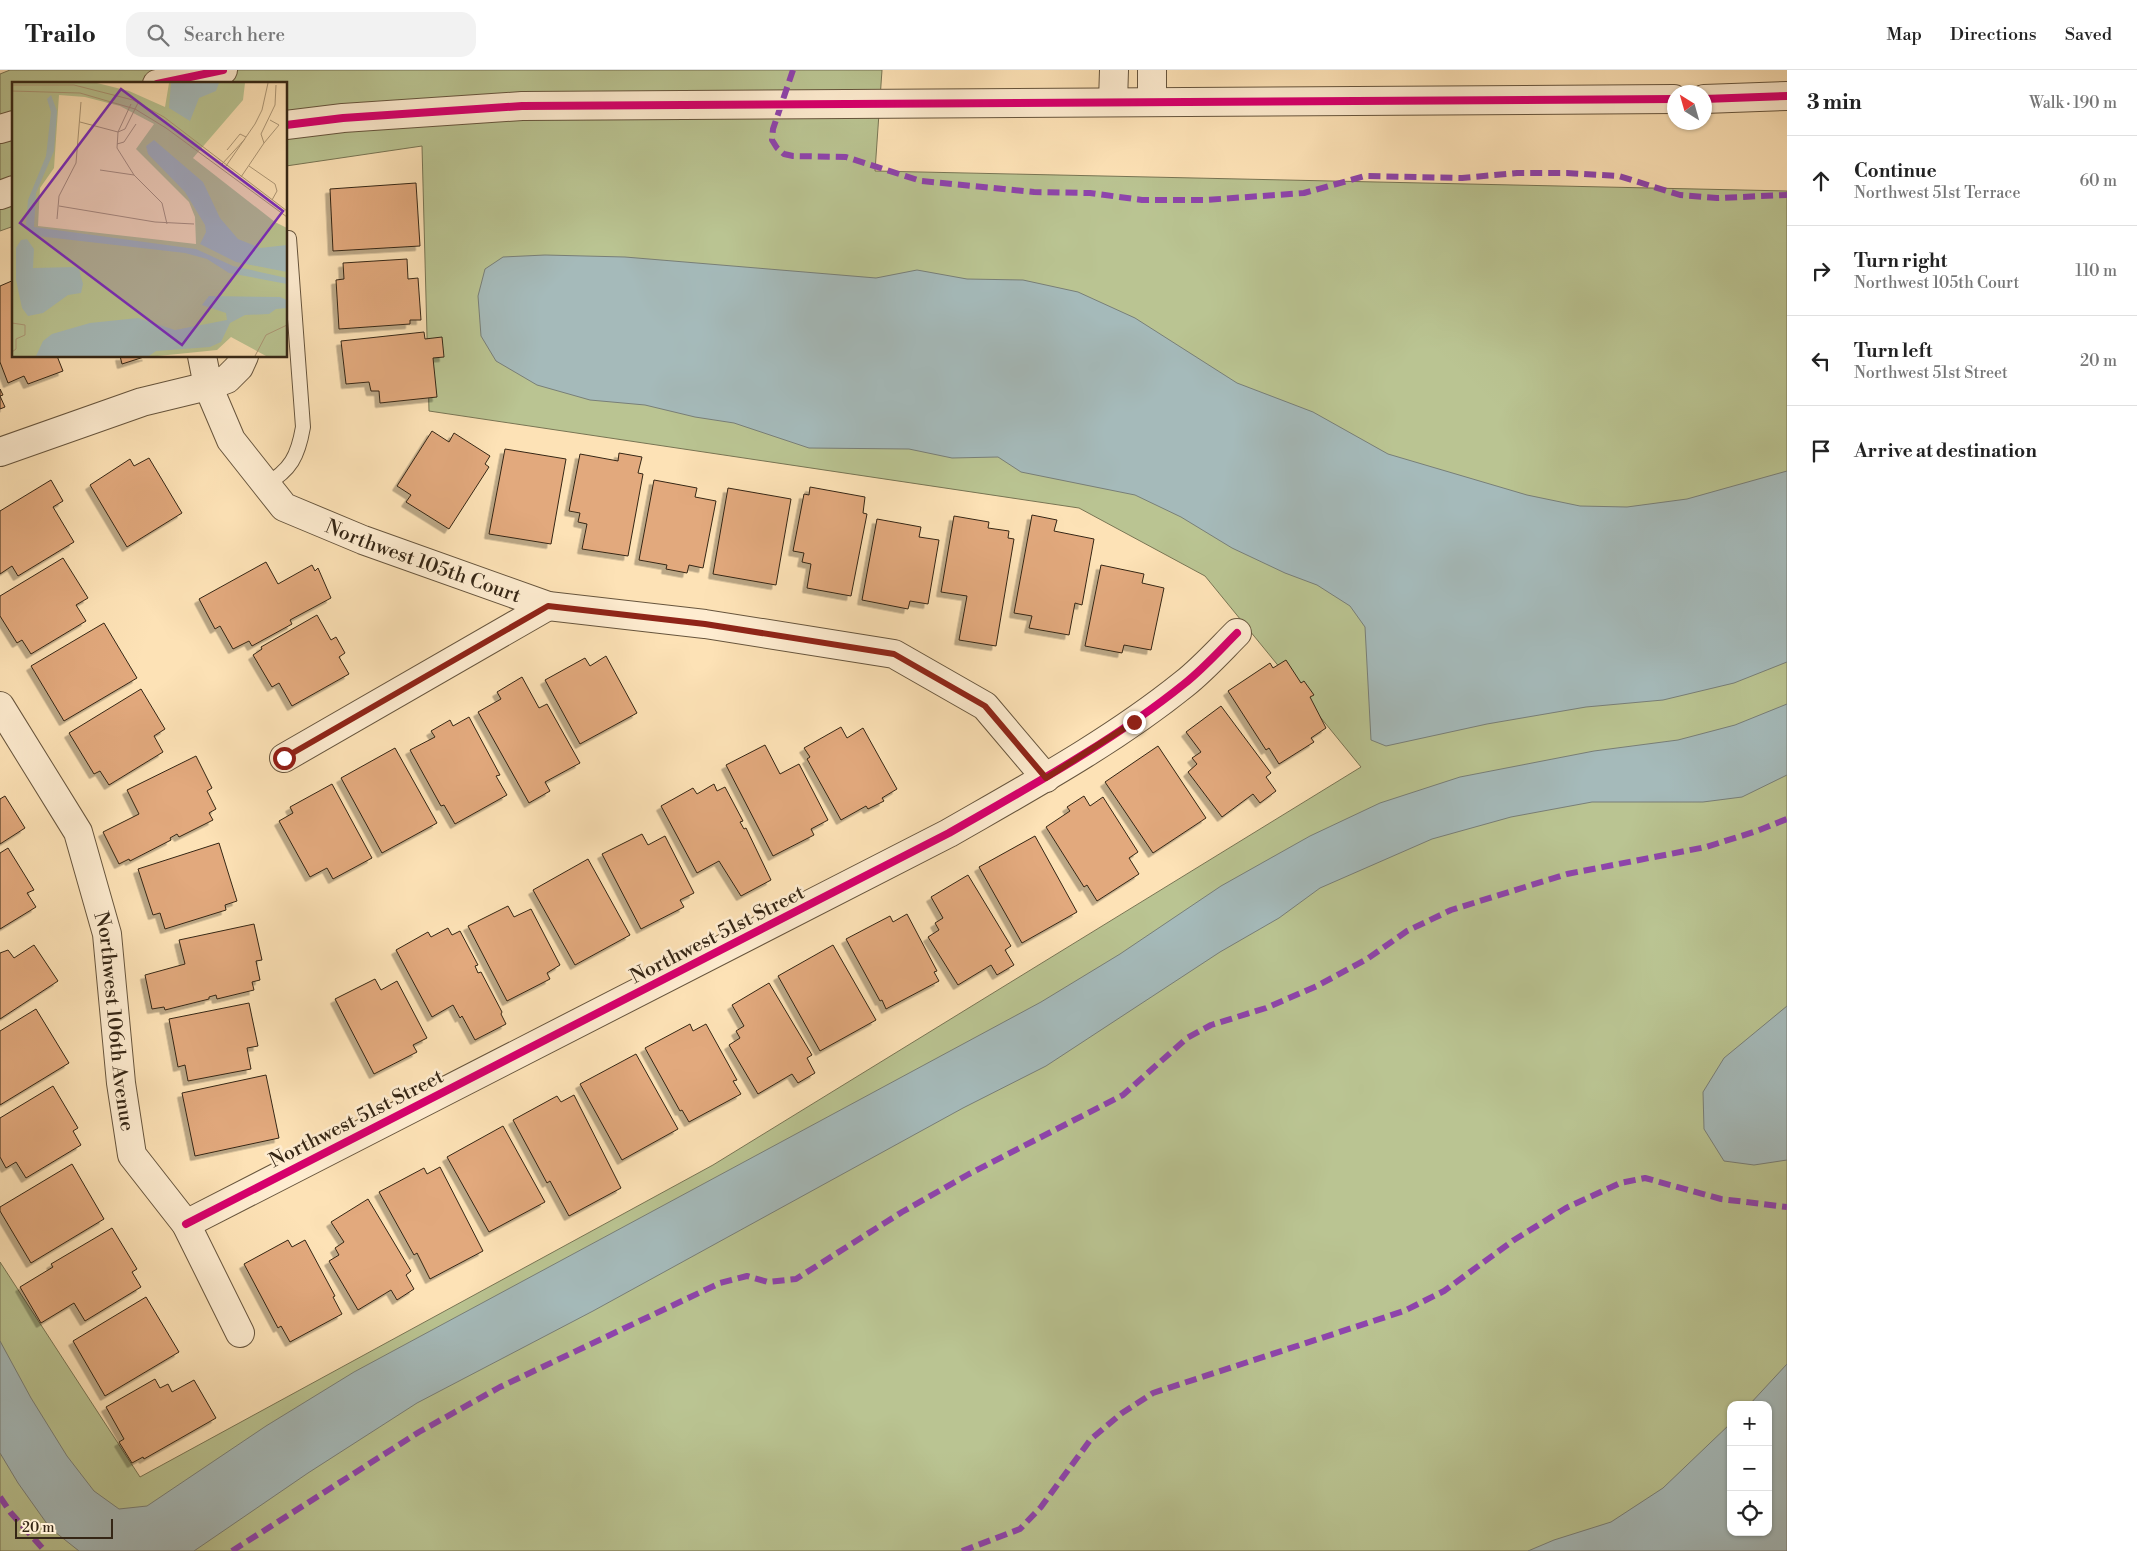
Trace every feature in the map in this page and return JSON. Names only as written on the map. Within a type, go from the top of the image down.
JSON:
[{"type":"street","points":[[176,82],[194,80],[223,70]]},
{"type":"street","points":[[1113,102],[1114,70]]},
{"type":"street","points":[[1152,70],[1152,102]]},
{"type":"street","points":[[1712,99],[1787,96]]},
{"type":"street","points":[[288,126],[343,118],[522,106],[1667,99]]},
{"type":"street","points":[[0,195],[12,191]]},
{"type":"street","name":"Northwest 105th Court","points":[[202,358],[208,386],[232,440],[284,507],[363,540],[548,606],[705,624],[894,654],[985,706],[1046,778]]},
{"type":"street","points":[[0,452],[142,402],[208,386],[227,378],[240,367],[243,358]]},
{"type":"street","points":[[284,758],[548,606]]},
{"type":"street","name":"Northwest 51st Street","points":[[186,1224],[940,838],[1046,778],[1134,722],[1179,688],[1237,633]]},
{"type":"street","name":"Northwest 106th Avenue","points":[[0,706],[78,832],[107,934],[121,1082],[132,1155],[186,1224],[240,1333]]},
{"type":"lane","points":[[266,485],[281,476],[298,453],[303,427],[290,238]]},
{"type":"green space","points":[[10,70],[882,70],[875,171],[1787,191],[1787,1551],[0,1551],[0,1262],[140,1477],[713,1165],[1361,767],[1205,576],[1079,508],[429,411],[422,146],[288,166],[288,82],[12,82],[12,227],[0,231],[0,74]]},
{"type":"shaded area","points":[[545,255],[625,257],[876,278],[917,270],[967,279],[1023,280],[1078,292],[1135,318],[1237,383],[1313,412],[1388,454],[1527,495],[1580,506],[1627,507],[1687,499],[1787,471],[1787,662],[1734,683],[1663,700],[1586,707],[1487,724],[1386,746],[1371,740],[1365,627],[1350,606],[1317,585],[1285,573],[1232,548],[1181,517],[1135,495],[1021,472],[998,457],[952,458],[909,449],[809,448],[734,423],[695,417],[645,405],[590,400],[537,385],[496,361],[481,336],[478,296],[485,269],[503,257]]},
{"type":"shaded area","points":[[1787,704],[1787,775],[1742,797],[1703,802],[1592,802],[1511,817],[1432,839],[1320,888],[1279,918],[1220,952],[1046,1066],[963,1108],[593,1311],[417,1403],[308,1473],[194,1551],[79,1551],[50,1528],[18,1483],[0,1453],[0,1341],[31,1398],[67,1456],[94,1491],[119,1509],[147,1506],[266,1426],[354,1372],[1041,1002],[1120,954],[1221,886],[1310,836],[1380,803],[1460,777],[1594,751],[1678,740],[1735,725]]},
{"type":"shaded area","points":[[1787,1006],[1787,1160],[1754,1165],[1724,1161],[1704,1129],[1703,1092],[1724,1058]]},
{"type":"shaded area","points":[[1787,1364],[1787,1551],[1528,1551],[1554,1540],[1611,1522],[1663,1488],[1727,1427],[1727,1536],[1772,1536],[1772,1401],[1753,1401]]},
{"type":"building","points":[[416,183],[420,246],[333,251],[330,189]]},
{"type":"building","points":[[407,259],[408,279],[418,278],[421,320],[410,320],[410,324],[339,329],[336,280],[344,279],[343,263]]},
{"type":"building","points":[[12,281],[12,358],[58,358],[63,371],[28,384],[24,376],[8,383],[0,362],[0,286]]},
{"type":"building","points":[[424,332],[425,339],[442,337],[444,357],[433,358],[437,397],[380,403],[379,391],[371,391],[369,382],[346,384],[341,341]]},
{"type":"building","points":[[120,358],[141,358],[122,364]]},
{"type":"building","points":[[0,396],[5,407],[0,409]]},
{"type":"building","points":[[432,431],[449,442],[454,433],[490,456],[485,464],[489,467],[449,529],[406,502],[411,495],[397,486]]},
{"type":"building","points":[[505,449],[566,459],[551,544],[489,534]]},
{"type":"building","points":[[619,453],[642,457],[638,473],[643,474],[628,556],[582,549],[587,524],[578,522],[580,513],[569,511],[580,454],[618,461]]},
{"type":"building","points":[[149,458],[182,513],[127,547],[90,485],[130,459],[134,466]]},
{"type":"building","points":[[51,480],[63,501],[53,507],[74,542],[18,576],[12,566],[0,574],[0,511]]},
{"type":"building","points":[[654,480],[697,488],[695,497],[716,501],[703,568],[689,565],[687,573],[666,569],[667,565],[639,560]]},
{"type":"building","points":[[810,487],[865,497],[863,513],[867,514],[851,596],[807,588],[811,564],[802,562],[804,553],[793,551],[804,494],[809,495]]},
{"type":"building","points":[[728,488],[791,499],[776,585],[713,574]]},
{"type":"building","points":[[1032,515],[1057,520],[1054,531],[1094,539],[1082,605],[1075,603],[1069,635],[1029,628],[1032,616],[1014,613]]},
{"type":"building","points":[[954,516],[989,522],[988,528],[1009,531],[1008,538],[1014,539],[996,646],[959,640],[967,596],[941,592]]},
{"type":"building","points":[[877,519],[921,527],[919,537],[939,540],[928,604],[910,601],[908,609],[862,600]]},
{"type":"building","points":[[63,558],[88,598],[76,605],[86,621],[31,654],[22,640],[17,643],[0,616],[0,596]]},
{"type":"building","points":[[266,562],[278,584],[312,565],[315,571],[318,568],[331,598],[290,620],[292,624],[252,646],[249,641],[233,649],[220,626],[215,629],[199,599]]},
{"type":"building","points":[[1101,565],[1144,574],[1142,583],[1164,588],[1151,650],[1124,645],[1122,653],[1085,646]]},
{"type":"building","points":[[317,615],[331,640],[336,637],[345,653],[339,657],[349,674],[292,706],[279,683],[272,687],[253,655],[262,649],[261,647]]},
{"type":"building","points":[[104,623],[137,678],[64,721],[31,666]]},
{"type":"building","points":[[606,656],[637,713],[580,744],[545,680],[585,658],[590,666]]},
{"type":"building","points":[[1286,660],[1301,683],[1304,681],[1314,695],[1310,697],[1326,728],[1311,738],[1314,742],[1279,764],[1269,748],[1266,750],[1228,691],[1270,663],[1273,668]]},
{"type":"building","points":[[522,677],[539,708],[547,704],[580,763],[545,782],[550,791],[529,803],[478,712],[501,699],[497,692]]},
{"type":"building","points":[[141,689],[165,729],[154,736],[163,752],[109,785],[100,771],[94,774],[69,733]]},
{"type":"building","points":[[1221,706],[1271,773],[1266,777],[1276,791],[1260,803],[1253,794],[1222,817],[1188,772],[1197,764],[1192,758],[1201,752],[1186,732]]},
{"type":"building","points":[[469,717],[500,775],[496,776],[507,795],[455,824],[444,805],[441,806],[410,750],[435,737],[431,731],[450,720],[453,726]]},
{"type":"building","points":[[841,727],[847,738],[863,728],[897,789],[882,798],[884,801],[868,809],[866,806],[841,820],[807,759],[810,757],[804,748]]},
{"type":"building","points":[[765,745],[780,774],[799,764],[828,820],[811,829],[814,835],[773,856],[726,765]]},
{"type":"building","points":[[1158,746],[1206,818],[1153,853],[1105,782]]},
{"type":"building","points":[[395,748],[437,823],[382,853],[341,778]]},
{"type":"building","points":[[196,756],[212,788],[207,791],[216,809],[209,813],[213,820],[179,837],[177,834],[170,838],[171,840],[130,861],[129,859],[119,864],[103,832],[139,814],[127,790]]},
{"type":"building","points":[[332,784],[372,858],[333,879],[327,868],[310,877],[279,821],[293,813],[290,807]]},
{"type":"building","points":[[714,784],[717,791],[725,787],[743,821],[740,822],[744,829],[746,828],[771,880],[741,896],[719,861],[697,873],[661,806],[693,788],[697,794]]},
{"type":"building","points":[[5,796],[25,828],[0,844],[0,799]]},
{"type":"building","points":[[1084,796],[1090,806],[1103,797],[1138,852],[1129,858],[1139,874],[1097,901],[1087,885],[1084,887],[1046,827],[1070,811],[1067,807]]},
{"type":"building","points":[[642,834],[648,845],[665,836],[694,893],[680,900],[684,907],[641,929],[602,854]]},
{"type":"building","points":[[1035,836],[1077,912],[1022,943],[979,867]]},
{"type":"building","points":[[219,843],[237,901],[225,905],[226,910],[165,929],[160,913],[153,915],[138,869]]},
{"type":"building","points":[[8,848],[34,890],[27,893],[36,907],[0,929],[0,853]]},
{"type":"building","points":[[588,859],[630,935],[575,965],[533,890]]},
{"type":"building","points":[[968,875],[1011,946],[1005,950],[1014,965],[997,975],[991,965],[958,985],[928,937],[939,930],[935,923],[943,918],[931,897]]},
{"type":"building","points":[[508,906],[514,917],[531,909],[560,965],[547,973],[550,979],[507,1001],[468,926]]},
{"type":"building","points":[[907,914],[937,971],[934,972],[939,981],[886,1009],[846,939],[890,916],[893,922]]},
{"type":"building","points":[[254,924],[262,960],[256,961],[260,980],[252,982],[254,990],[217,999],[216,995],[209,997],[209,999],[165,1010],[164,1007],[152,1009],[145,975],[185,964],[179,940]]},
{"type":"building","points":[[448,928],[452,935],[460,931],[478,965],[475,966],[478,973],[481,972],[502,1012],[501,1014],[506,1024],[475,1040],[462,1016],[460,1018],[453,1005],[432,1017],[396,950],[428,932],[431,937]]},
{"type":"building","points":[[34,945],[58,981],[0,1019],[0,953],[8,950],[14,958]]},
{"type":"building","points":[[833,945],[876,1020],[820,1051],[778,976]]},
{"type":"building","points":[[375,979],[381,990],[397,981],[427,1038],[413,1045],[417,1052],[374,1074],[335,999]]},
{"type":"building","points":[[769,983],[812,1055],[807,1058],[815,1073],[798,1083],[792,1074],[758,1094],[729,1045],[740,1038],[736,1031],[744,1026],[732,1005]]},
{"type":"building","points":[[249,1003],[258,1046],[247,1048],[251,1069],[188,1081],[185,1065],[178,1067],[169,1019]]},
{"type":"building","points":[[36,1009],[69,1063],[0,1105],[0,1031]]},
{"type":"building","points":[[690,1024],[693,1031],[706,1024],[737,1080],[733,1081],[741,1094],[689,1122],[682,1110],[680,1111],[645,1048]]},
{"type":"building","points":[[636,1054],[678,1129],[622,1160],[580,1084]]},
{"type":"building","points":[[266,1075],[279,1138],[195,1156],[182,1093]]},
{"type":"building","points":[[53,1086],[78,1128],[73,1131],[81,1145],[26,1178],[16,1162],[6,1168],[0,1157],[0,1118]]},
{"type":"building","points":[[574,1095],[621,1188],[569,1216],[550,1181],[547,1183],[513,1120],[557,1096],[561,1102]]},
{"type":"building","points":[[503,1126],[545,1202],[489,1232],[447,1157]]},
{"type":"building","points":[[72,1164],[104,1219],[31,1263],[0,1211],[0,1207]]},
{"type":"building","points":[[440,1167],[483,1251],[430,1279],[417,1253],[414,1255],[379,1192],[424,1168],[427,1174]]},
{"type":"building","points":[[368,1199],[411,1271],[406,1275],[414,1289],[397,1300],[391,1290],[358,1310],[329,1261],[339,1255],[335,1248],[344,1242],[331,1222]]},
{"type":"building","points":[[112,1228],[137,1269],[132,1272],[141,1287],[85,1321],[74,1303],[41,1323],[20,1287],[53,1267],[51,1264]]},
{"type":"building","points":[[288,1240],[292,1247],[305,1240],[335,1296],[333,1297],[342,1314],[290,1342],[281,1326],[278,1328],[244,1264]]},
{"type":"building","points":[[146,1297],[179,1352],[105,1396],[73,1341]]},
{"type":"building","points":[[155,1379],[160,1388],[168,1384],[172,1392],[194,1380],[216,1418],[144,1459],[143,1457],[132,1463],[119,1442],[124,1439],[106,1407]]},
{"type":"marked path","points":[[793,70],[773,129],[772,140],[777,148],[784,154],[793,156],[846,157],[921,181],[1034,192],[1090,193],[1142,200],[1205,200],[1304,193],[1365,176],[1462,178],[1517,173],[1567,173],[1619,176],[1680,195],[1717,198],[1787,195]]},
{"type":"marked path","points":[[232,1551],[419,1432],[500,1387],[720,1283],[747,1276],[768,1282],[796,1279],[902,1212],[969,1174],[1123,1095],[1187,1038],[1211,1025],[1266,1008],[1317,986],[1367,959],[1407,931],[1451,910],[1567,874],[1706,847],[1757,831],[1787,819]]},
{"type":"marked path","points":[[962,1551],[1020,1529],[1041,1507],[1091,1439],[1122,1413],[1153,1393],[1404,1311],[1444,1291],[1514,1240],[1566,1208],[1620,1183],[1645,1178],[1721,1199],[1787,1207]]},
{"type":"marked path","points":[[0,1497],[11,1513],[45,1551]]},
{"type":"cycle path","points":[[166,82],[223,70]]},
{"type":"cycle path","points":[[1712,99],[1787,96]]},
{"type":"cycle path","points":[[288,125],[343,118],[522,106],[1667,99]]},
{"type":"cycle path","points":[[186,1224],[949,833],[1070,763],[1157,705],[1205,666],[1237,633]]},
{"type":"route","points":[[284,758],[548,606],[705,624],[894,654],[985,706],[1046,778],[1134,722]]}]
